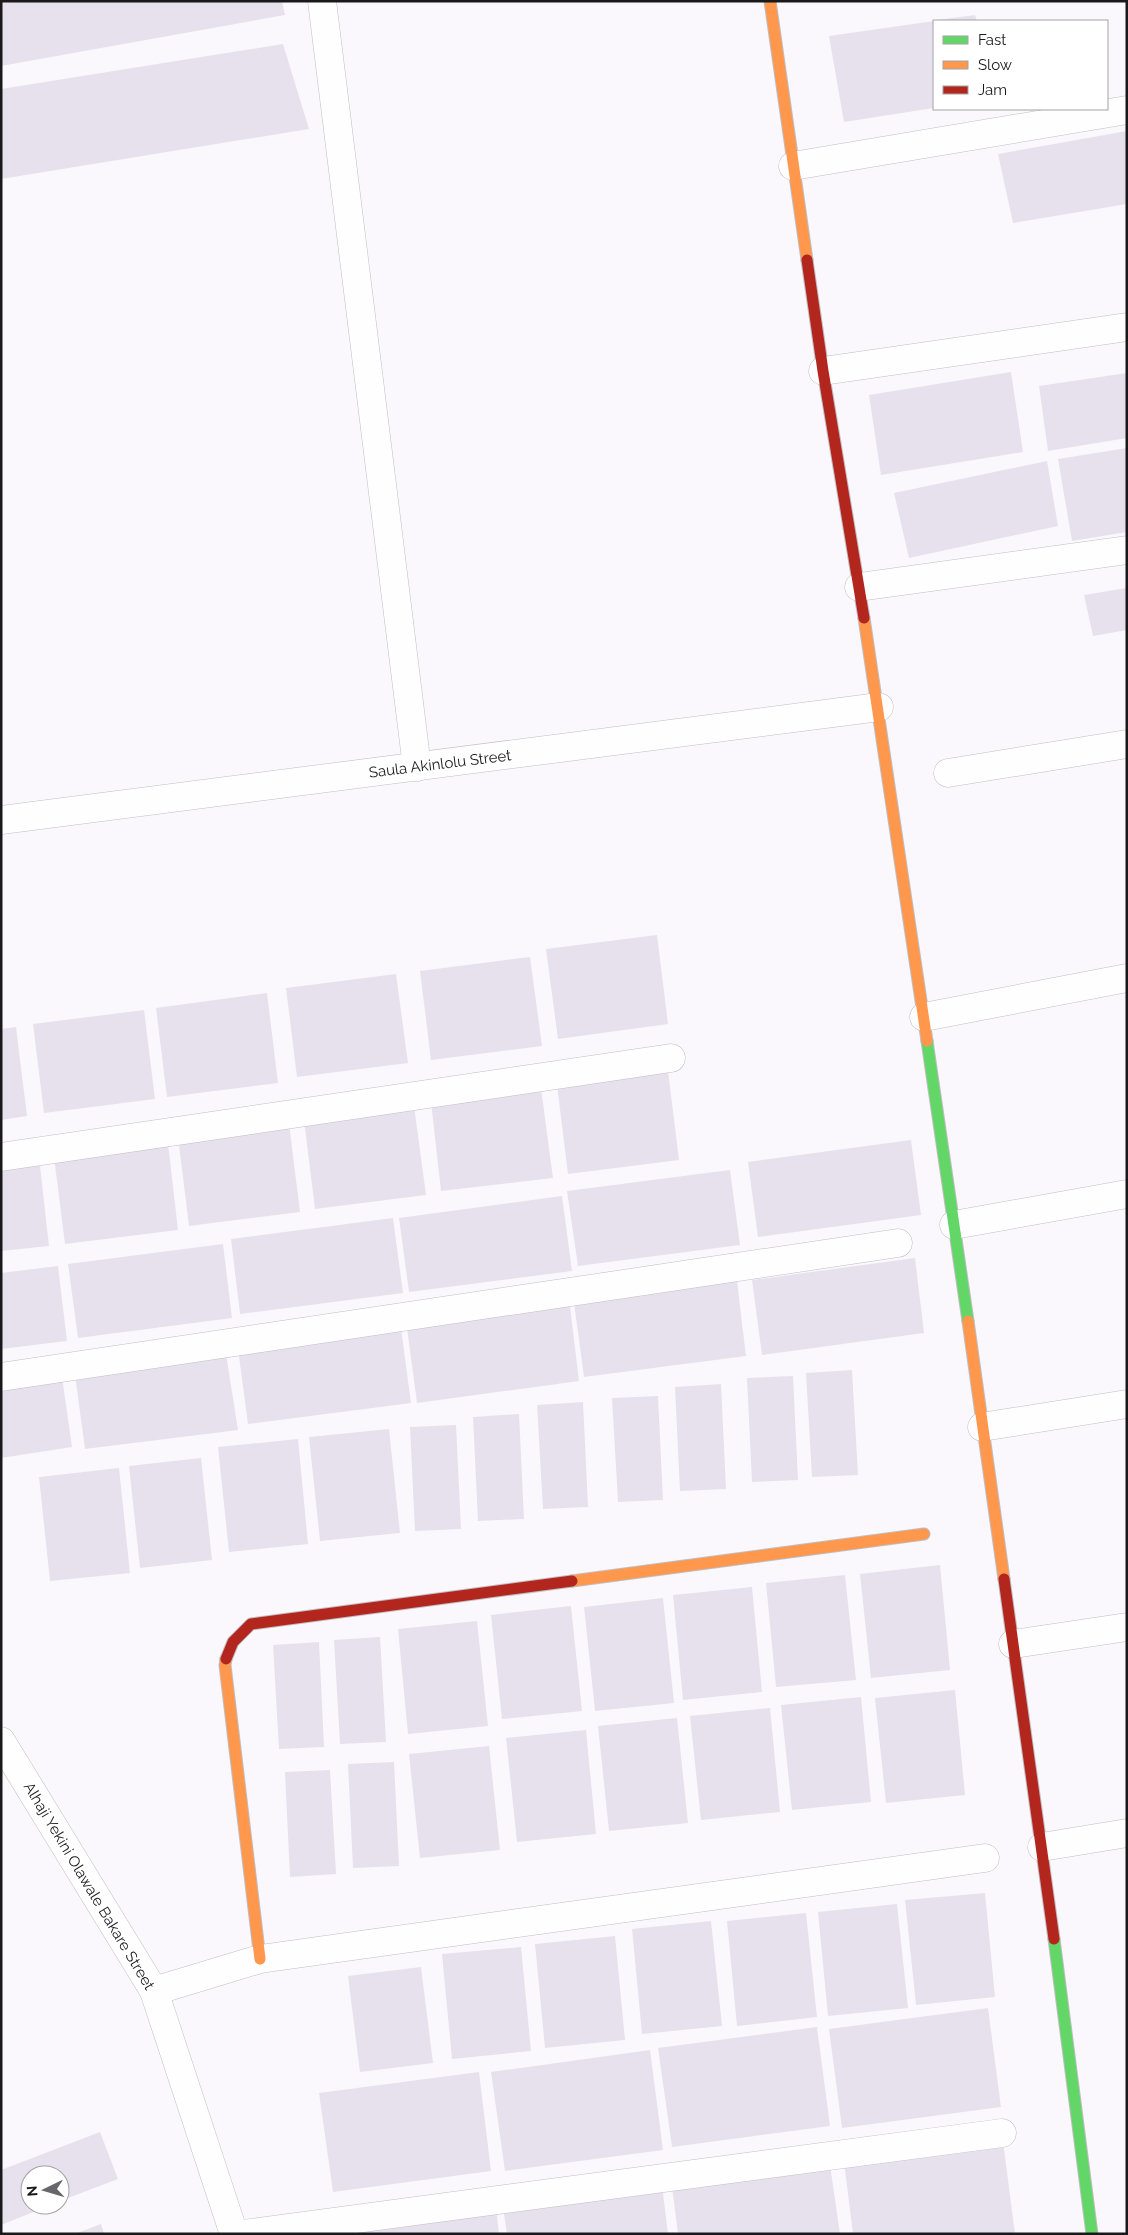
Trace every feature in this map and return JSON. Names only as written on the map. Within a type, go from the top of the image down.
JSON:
[{"type":"street","points":[[322,1],[417,767]]},
{"type":"street","points":[[770,1],[823,371],[879,707],[954,1225],[1042,1847],[1092,2234]]},
{"type":"street","points":[[793,166],[1127,110]]},
{"type":"street","points":[[823,371],[1127,327]]},
{"type":"street","points":[[859,587],[1127,550]]},
{"type":"street","name":"Saula Akinlolu Street","points":[[1,820],[879,707]]},
{"type":"street","points":[[948,773],[1127,744]]},
{"type":"street","points":[[924,1017],[1127,978]]},
{"type":"street","points":[[1,1157],[671,1058]]},
{"type":"street","points":[[954,1225],[1127,1194]]},
{"type":"street","points":[[1,1377],[898,1243]]},
{"type":"street","points":[[982,1427],[1127,1404]]},
{"type":"street","points":[[260,1959],[225,1665],[226,1652],[236,1636],[251,1624],[924,1534]]},
{"type":"street","points":[[1013,1644],[1127,1627]]},
{"type":"street","name":"Alhaji Yekini Olawale Bakare Street","points":[[1,1742],[154,1991],[234,2234]]},
{"type":"street","points":[[1042,1847],[1127,1833]]},
{"type":"street","points":[[154,1991],[260,1959],[985,1858]]},
{"type":"street","points":[[243,2234],[1002,2133]]},
{"type":"building","points":[[1,1],[282,1],[285,15],[1,66]]},
{"type":"building","points":[[975,15],[977,20],[937,20]]},
{"type":"building","points":[[933,21],[933,108],[844,122],[829,36]]},
{"type":"building","points":[[283,44],[309,129],[1,179],[1,89]]},
{"type":"building","points":[[1127,131],[1127,204],[1013,223],[998,154]]},
{"type":"building","points":[[1011,372],[1023,452],[881,475],[869,395]]},
{"type":"building","points":[[1127,373],[1127,438],[1048,451],[1039,386]]},
{"type":"building","points":[[1127,448],[1127,532],[1072,541],[1058,459]]},
{"type":"building","points":[[1047,461],[1058,526],[909,558],[894,493]]},
{"type":"building","points":[[1127,588],[1127,630],[1093,636],[1084,595]]},
{"type":"building","points":[[657,935],[668,1024],[558,1039],[546,949]]},
{"type":"building","points":[[530,957],[542,1046],[431,1060],[420,971]]},
{"type":"building","points":[[396,974],[408,1063],[297,1077],[286,988]]},
{"type":"building","points":[[267,993],[278,1083],[167,1097],[156,1008]]},
{"type":"building","points":[[144,1010],[155,1099],[44,1113],[33,1024]]},
{"type":"building","points":[[16,1027],[27,1116],[1,1120],[1,1029]]},
{"type":"building","points":[[668,1071],[679,1160],[568,1174],[557,1085]]},
{"type":"building","points":[[541,1088],[553,1178],[441,1191],[431,1102]]},
{"type":"building","points":[[414,1106],[426,1195],[315,1209],[304,1120]]},
{"type":"building","points":[[289,1123],[300,1212],[189,1226],[178,1137]]},
{"type":"building","points":[[911,1140],[921,1215],[758,1237],[748,1162]]},
{"type":"building","points":[[168,1143],[178,1230],[65,1244],[54,1157]]},
{"type":"building","points":[[39,1157],[49,1246],[1,1251],[1,1162]]},
{"type":"building","points":[[730,1170],[740,1245],[578,1266],[567,1191]]},
{"type":"building","points":[[562,1196],[572,1271],[409,1292],[399,1218]]},
{"type":"building","points":[[393,1218],[403,1293],[240,1314],[231,1239]]},
{"type":"building","points":[[223,1244],[232,1318],[78,1338],[68,1264]]},
{"type":"building","points":[[915,1258],[924,1333],[762,1355],[752,1280]]},
{"type":"building","points":[[58,1266],[67,1341],[1,1349],[1,1273]]},
{"type":"building","points":[[737,1281],[746,1356],[584,1377],[574,1303]]},
{"type":"building","points":[[570,1306],[579,1381],[417,1403],[407,1328]]},
{"type":"building","points":[[401,1328],[411,1403],[248,1424],[238,1349]]},
{"type":"building","points":[[226,1354],[238,1430],[85,1449],[75,1375]]},
{"type":"building","points":[[852,1370],[858,1475],[812,1477],[806,1373]]},
{"type":"building","points":[[793,1376],[798,1480],[752,1482],[747,1378]]},
{"type":"building","points":[[62,1377],[72,1447],[1,1458],[1,1386]]},
{"type":"building","points":[[721,1384],[726,1489],[680,1491],[675,1387]]},
{"type":"building","points":[[658,1396],[663,1500],[618,1502],[612,1398]]},
{"type":"building","points":[[583,1402],[588,1507],[543,1509],[537,1405]]},
{"type":"building","points":[[519,1414],[524,1519],[478,1521],[473,1417]]},
{"type":"building","points":[[456,1425],[461,1529],[415,1531],[410,1427]]},
{"type":"building","points":[[389,1429],[400,1533],[320,1541],[309,1437]]},
{"type":"building","points":[[298,1439],[308,1544],[229,1552],[218,1447]]},
{"type":"building","points":[[201,1458],[212,1560],[140,1568],[129,1466]]},
{"type":"building","points":[[119,1468],[130,1573],[50,1581],[39,1477]]},
{"type":"building","points":[[940,1565],[950,1670],[871,1678],[860,1574]]},
{"type":"building","points":[[845,1575],[856,1680],[776,1687],[766,1583]]},
{"type":"building","points":[[752,1587],[762,1692],[683,1700],[673,1595]]},
{"type":"building","points":[[663,1598],[674,1703],[595,1711],[584,1607]]},
{"type":"building","points":[[571,1606],[582,1711],[502,1719],[491,1615]]},
{"type":"building","points":[[477,1621],[488,1726],[408,1734],[398,1629]]},
{"type":"building","points":[[380,1637],[386,1742],[340,1744],[334,1640]]},
{"type":"building","points":[[319,1642],[324,1747],[279,1749],[273,1645]]},
{"type":"building","points":[[955,1690],[965,1795],[886,1803],[875,1698]]},
{"type":"building","points":[[861,1697],[871,1802],[792,1810],[781,1705]]},
{"type":"building","points":[[770,1708],[780,1812],[701,1820],[690,1716]]},
{"type":"building","points":[[677,1718],[688,1823],[609,1831],[598,1726]]},
{"type":"building","points":[[586,1730],[596,1834],[517,1842],[506,1738]]},
{"type":"building","points":[[489,1746],[500,1850],[420,1858],[409,1754]]},
{"type":"building","points":[[394,1762],[399,1866],[353,1868],[348,1764]]},
{"type":"building","points":[[330,1770],[336,1874],[290,1877],[285,1772]]},
{"type":"building","points":[[985,1893],[995,1997],[916,2005],[905,1900]]},
{"type":"building","points":[[897,1904],[908,2008],[828,2016],[818,1912]]},
{"type":"building","points":[[806,1913],[817,2017],[737,2026],[727,1921]]},
{"type":"building","points":[[711,1921],[722,2026],[642,2034],[632,1929]]},
{"type":"building","points":[[615,1936],[625,2040],[545,2048],[535,1944]]},
{"type":"building","points":[[521,1947],[531,2051],[452,2059],[442,1954]]},
{"type":"building","points":[[421,1967],[433,2063],[360,2072],[348,1976]]},
{"type":"building","points":[[988,2008],[1001,2107],[842,2128],[829,2029]]},
{"type":"building","points":[[817,2027],[830,2126],[672,2147],[658,2048]]},
{"type":"building","points":[[650,2050],[663,2150],[505,2171],[491,2072]]},
{"type":"building","points":[[479,2072],[491,2171],[333,2192],[319,2093]]},
{"type":"building","points":[[100,2132],[118,2179],[70,2197],[70,2165],[20,2165],[20,2215],[26,2215],[1,2225],[1,2170]]},
{"type":"building","points":[[1003,2141],[1015,2234],[853,2234],[844,2162]]},
{"type":"building","points":[[830,2165],[840,2234],[678,2234],[672,2187]]},
{"type":"building","points":[[662,2185],[668,2234],[507,2234],[503,2207]]},
{"type":"building","points":[[496,2207],[499,2234],[337,2234]]},
{"type":"building","points":[[101,2224],[104,2234],[75,2234]]},
{"type":"traffic: fast","points":[[927,1041],[968,1321]]},
{"type":"traffic: fast","points":[[1054,1939],[1092,2234]]},
{"type":"traffic: slow","points":[[770,1],[807,260]]},
{"type":"traffic: slow","points":[[864,618],[927,1041]]},
{"type":"traffic: slow","points":[[968,1321],[1004,1579]]},
{"type":"traffic: slow","points":[[572,1581],[924,1534]]},
{"type":"traffic: slow","points":[[226,1659],[225,1665],[260,1959]]},
{"type":"traffic: jam","points":[[807,260],[823,371],[864,618]]},
{"type":"traffic: jam","points":[[1004,1579],[1054,1939]]},
{"type":"traffic: jam","points":[[226,1659],[233,1642],[251,1624],[572,1581]]}]
